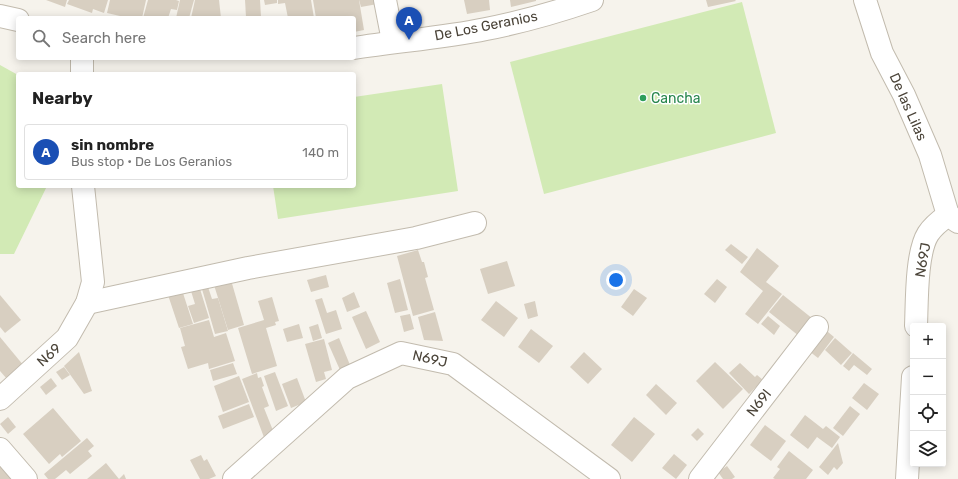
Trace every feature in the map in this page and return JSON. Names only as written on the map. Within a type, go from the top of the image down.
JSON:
[{"type":"street","points":[[385,0],[393,41]]},
{"type":"street","name":"De Los Geranios","points":[[356,48],[393,41],[485,29],[527,20],[592,0]]},
{"type":"street","name":"De las Lilas","points":[[865,0],[882,53],[904,95],[930,155],[953,218]]},
{"type":"street","points":[[0,16],[16,20]]},
{"type":"street","points":[[82,60],[82,72]]},
{"type":"street","points":[[84,188],[93,282],[87,303],[248,268],[416,238],[475,223]]},
{"type":"street","name":"N69J","points":[[916,323],[920,258],[928,235],[937,224],[953,218]]},
{"type":"street","name":"N69","points":[[0,399],[67,338],[87,303]]},
{"type":"street","name":"N69l","points":[[700,479],[817,327]]},
{"type":"street","name":"N69J","points":[[234,479],[347,378],[401,353],[452,364],[609,479]]},
{"type":"street","points":[[907,479],[912,395]]},
{"type":"street","points":[[0,449],[26,479]]},
{"type":"green space","name":"Cancha","points":[[742,2],[776,133],[544,194],[510,62]]},
{"type":"green space","points":[[0,65],[16,74],[16,188],[46,188],[14,254],[0,254]]},
{"type":"green space","points":[[442,84],[458,191],[278,219],[273,188],[356,188],[356,97]]},
{"type":"building","points":[[46,0],[67,0],[65,7]]},
{"type":"building","points":[[69,0],[108,0],[104,13],[93,9],[92,13],[67,4]]},
{"type":"building","points":[[110,0],[146,0],[142,16],[120,16],[107,13]]},
{"type":"building","points":[[148,0],[179,1],[177,10],[171,9],[169,16],[144,16]]},
{"type":"building","points":[[180,0],[194,0],[190,16],[176,16]]},
{"type":"building","points":[[195,0],[219,0],[221,16],[191,16]]},
{"type":"building","points":[[245,0],[260,0],[261,16],[246,16]]},
{"type":"building","points":[[264,0],[277,0],[277,3],[265,5]]},
{"type":"building","points":[[278,0],[311,0],[314,16],[288,16],[285,3],[278,4]]},
{"type":"building","points":[[313,0],[359,0],[364,30],[356,32],[356,16],[316,16]]},
{"type":"building","points":[[359,0],[382,0],[383,3],[361,7]]},
{"type":"building","points":[[464,0],[489,0],[490,10],[467,14]]},
{"type":"building","points":[[510,0],[536,0],[536,1],[511,7]]},
{"type":"building","points":[[706,0],[735,0],[736,1],[708,7]]},
{"type":"building","points":[[731,244],[748,257],[742,264],[725,250]]},
{"type":"building","points":[[757,248],[779,266],[766,282],[782,294],[758,324],[745,314],[763,291],[740,272]]},
{"type":"building","points":[[418,250],[422,262],[424,262],[428,277],[425,278],[434,310],[413,316],[397,256]]},
{"type":"building","points":[[507,261],[515,286],[488,294],[480,269]]},
{"type":"building","points":[[326,275],[329,287],[311,292],[307,280]]},
{"type":"building","points":[[400,279],[408,310],[395,313],[387,283]]},
{"type":"building","points":[[717,279],[727,287],[715,303],[704,294]]},
{"type":"building","points":[[231,280],[244,325],[228,330],[214,285]]},
{"type":"building","points":[[208,287],[212,299],[218,298],[228,331],[215,334],[202,289]]},
{"type":"building","points":[[200,289],[209,318],[194,323],[188,306],[195,304],[191,291]]},
{"type":"building","points":[[634,289],[647,298],[633,316],[621,307]]},
{"type":"building","points":[[182,290],[193,324],[179,328],[168,295]]},
{"type":"building","points":[[354,292],[360,307],[347,312],[342,298]]},
{"type":"building","points":[[0,295],[21,320],[5,333],[0,327]]},
{"type":"building","points":[[783,295],[813,319],[799,336],[769,312]]},
{"type":"building","points":[[272,297],[279,321],[275,322],[276,325],[266,328],[277,366],[252,374],[238,328],[264,320],[258,301]]},
{"type":"building","points":[[322,298],[327,313],[336,310],[342,329],[326,334],[315,300]]},
{"type":"building","points":[[496,301],[518,318],[504,337],[481,320]]},
{"type":"building","points":[[535,301],[538,316],[528,319],[524,304]]},
{"type":"building","points":[[366,311],[380,342],[366,349],[352,317]]},
{"type":"building","points":[[435,312],[443,341],[424,340],[418,317]]},
{"type":"building","points":[[410,314],[414,329],[404,332],[400,316]]},
{"type":"building","points":[[768,316],[780,326],[774,335],[761,324]]},
{"type":"building","points":[[209,320],[214,337],[226,333],[235,361],[209,369],[208,363],[188,369],[181,347],[185,346],[180,328]]},
{"type":"building","points":[[299,324],[303,338],[287,342],[283,329]]},
{"type":"building","points":[[318,324],[322,338],[313,341],[309,327]]},
{"type":"building","points":[[822,327],[834,337],[818,358],[805,348]]},
{"type":"building","points":[[531,329],[553,346],[539,363],[518,347]]},
{"type":"building","points":[[0,337],[24,366],[7,379],[0,371]]},
{"type":"building","points":[[339,338],[350,365],[340,370],[328,343]]},
{"type":"building","points":[[835,338],[852,353],[841,365],[825,350]]},
{"type":"building","points":[[324,339],[332,370],[324,372],[326,379],[316,382],[305,344]]},
{"type":"building","points":[[79,352],[92,391],[84,394],[64,366]]},
{"type":"building","points":[[584,352],[602,369],[588,384],[570,367]]},
{"type":"building","points":[[853,353],[872,369],[867,375],[854,365],[849,371],[843,366]]},
{"type":"building","points":[[715,362],[743,389],[723,409],[696,381]]},
{"type":"building","points":[[233,363],[237,374],[213,381],[210,370]]},
{"type":"building","points":[[740,363],[755,377],[757,375],[763,380],[749,394],[729,373]]},
{"type":"building","points":[[64,367],[70,375],[62,380],[56,372]]},
{"type":"building","points":[[275,372],[288,406],[276,411],[264,376]]},
{"type":"building","points":[[257,373],[258,378],[261,377],[264,386],[262,387],[269,406],[264,408],[274,433],[265,440],[242,379]]},
{"type":"building","points":[[239,376],[249,402],[223,412],[214,386]]},
{"type":"building","points":[[51,378],[57,386],[46,395],[40,387]]},
{"type":"building","points":[[297,378],[306,402],[291,408],[282,384]]},
{"type":"building","points":[[864,383],[879,394],[867,410],[852,398]]},
{"type":"building","points":[[656,384],[677,403],[666,415],[646,395]]},
{"type":"building","points":[[249,404],[254,417],[223,429],[218,416]]},
{"type":"building","points":[[850,406],[860,414],[843,436],[833,428]]},
{"type":"building","points":[[53,408],[81,441],[62,457],[60,454],[49,464],[23,434]]},
{"type":"building","points":[[805,415],[823,429],[826,426],[840,437],[832,448],[817,437],[808,449],[790,435]]},
{"type":"building","points":[[8,417],[16,427],[8,434],[0,424]]},
{"type":"building","points":[[634,417],[655,434],[632,462],[611,445]]},
{"type":"building","points":[[765,425],[786,441],[771,461],[750,445]]},
{"type":"building","points":[[698,428],[704,434],[697,441],[691,435]]},
{"type":"building","points":[[87,438],[94,446],[88,451],[92,456],[70,474],[66,470],[55,479],[48,479],[44,474]]},
{"type":"building","points":[[838,443],[843,463],[837,470],[834,467],[828,475],[819,467]]},
{"type":"building","points":[[789,451],[813,470],[806,479],[773,478],[780,469],[777,467]]},
{"type":"building","points":[[674,454],[687,465],[676,479],[662,468]]},
{"type":"building","points":[[201,455],[204,461],[207,459],[216,476],[209,479],[200,479],[190,460]]},
{"type":"building","points":[[0,456],[19,479],[0,479]]},
{"type":"building","points":[[106,463],[119,479],[87,479]]},
{"type":"building","points":[[727,466],[735,477],[732,479],[723,479],[718,472]]},
{"type":"building","points":[[124,474],[126,479],[119,479]]},
{"type":"place","name":"sin nombre","points":[[409,40]]},
{"type":"place","name":"Cancha","points":[[643,98]]}]
